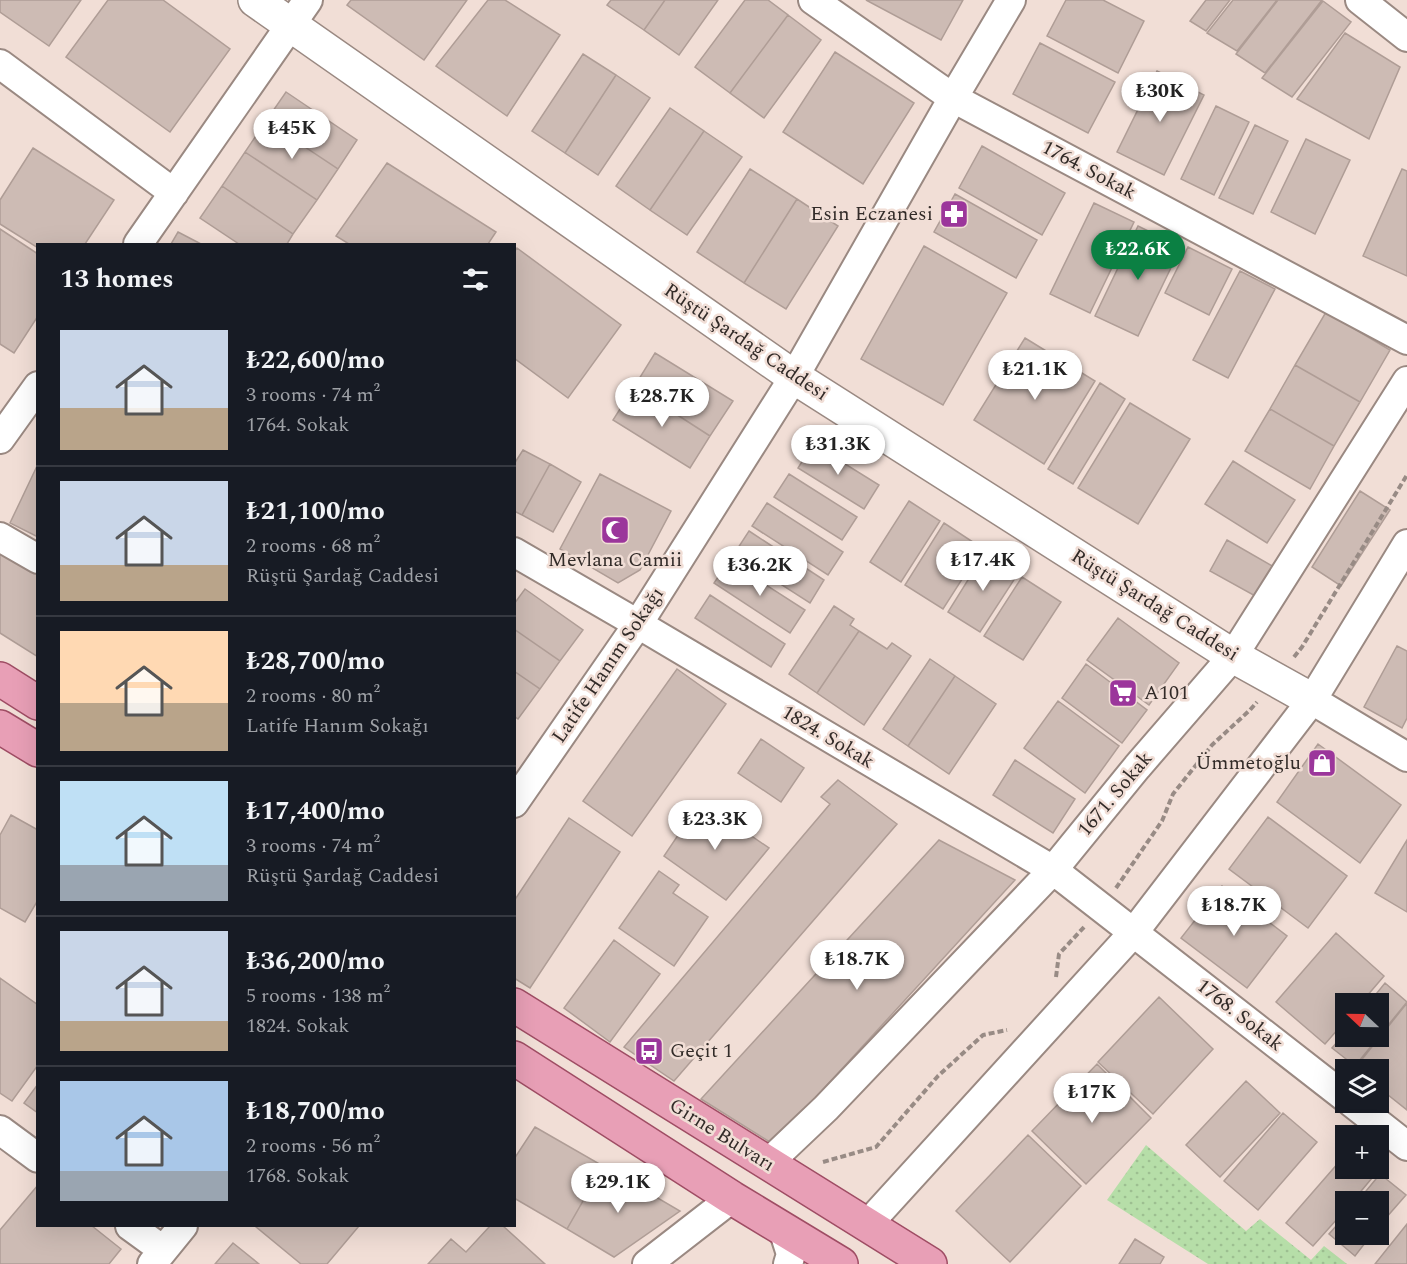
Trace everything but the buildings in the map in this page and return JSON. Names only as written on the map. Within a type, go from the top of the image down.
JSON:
[{"type":"main road","points":[[0,679],[36,702]]},
{"type":"main road","points":[[0,727],[36,749]]},
{"type":"main road","name":"Girne Bulvarı","points":[[516,1006],[930,1264]]},
{"type":"main road","points":[[516,1059],[732,1198],[841,1264]]},
{"type":"street","name":"Rüştü Şardağ Caddesi","points":[[255,0],[300,13],[794,377],[1233,656],[1312,700]]},
{"type":"street","name":"1764. Sokak","points":[[813,0],[953,98],[1407,340]]},
{"type":"street","name":"Latife Hanım Sokağı","points":[[516,800],[638,624],[794,377],[1011,0]]},
{"type":"street","points":[[1360,0],[1405,31]]},
{"type":"street","points":[[139,243],[300,13]]},
{"type":"street","points":[[0,64],[174,193]]},
{"type":"street","name":"1671. Sokak","points":[[776,1168],[826,1108],[1053,870],[1137,767],[1233,656],[1407,381]]},
{"type":"street","points":[[0,439],[36,389]]},
{"type":"street","points":[[0,537],[36,558]]},
{"type":"street","points":[[867,1225],[1134,932],[1312,700],[1407,544]]},
{"type":"street","name":"1824. Sokak","points":[[516,553],[1053,870],[1134,932]]},
{"type":"street","points":[[1312,700],[1407,757]]},
{"type":"street","name":"1768. Sokak","points":[[1134,932],[1335,1089]]},
{"type":"street","points":[[1365,1113],[1407,1146]]},
{"type":"street","points":[[0,1130],[36,1157]]},
{"type":"street","points":[[647,1264],[732,1198]]},
{"type":"street","points":[[131,1227],[158,1257],[182,1227]]},
{"type":"street","points":[[783,1229],[791,1254],[788,1264]]},
{"type":"path","points":[[1056,980],[1059,954],[1102,908],[1162,821],[1173,794],[1212,745],[1250,710],[1302,647],[1407,475]]},
{"type":"path","points":[[776,1168],[876,1147],[938,1076],[983,1035],[1012,1029]]},
{"type":"green space","points":[[1146,1145],[1246,1231],[1260,1219],[1311,1260],[1324,1246],[1347,1264],[1208,1264],[1107,1200]]},
{"type":"place","name":"Esin Eczanesi","points":[[954,214]]},
{"type":"place","name":"Mevlana Camii","points":[[615,530]]},
{"type":"place","name":"A101","points":[[1123,693]]},
{"type":"place","name":"Ümmetoğlu","points":[[1322,763]]},
{"type":"place","name":"Geçit 1","points":[[649,1051]]}]
